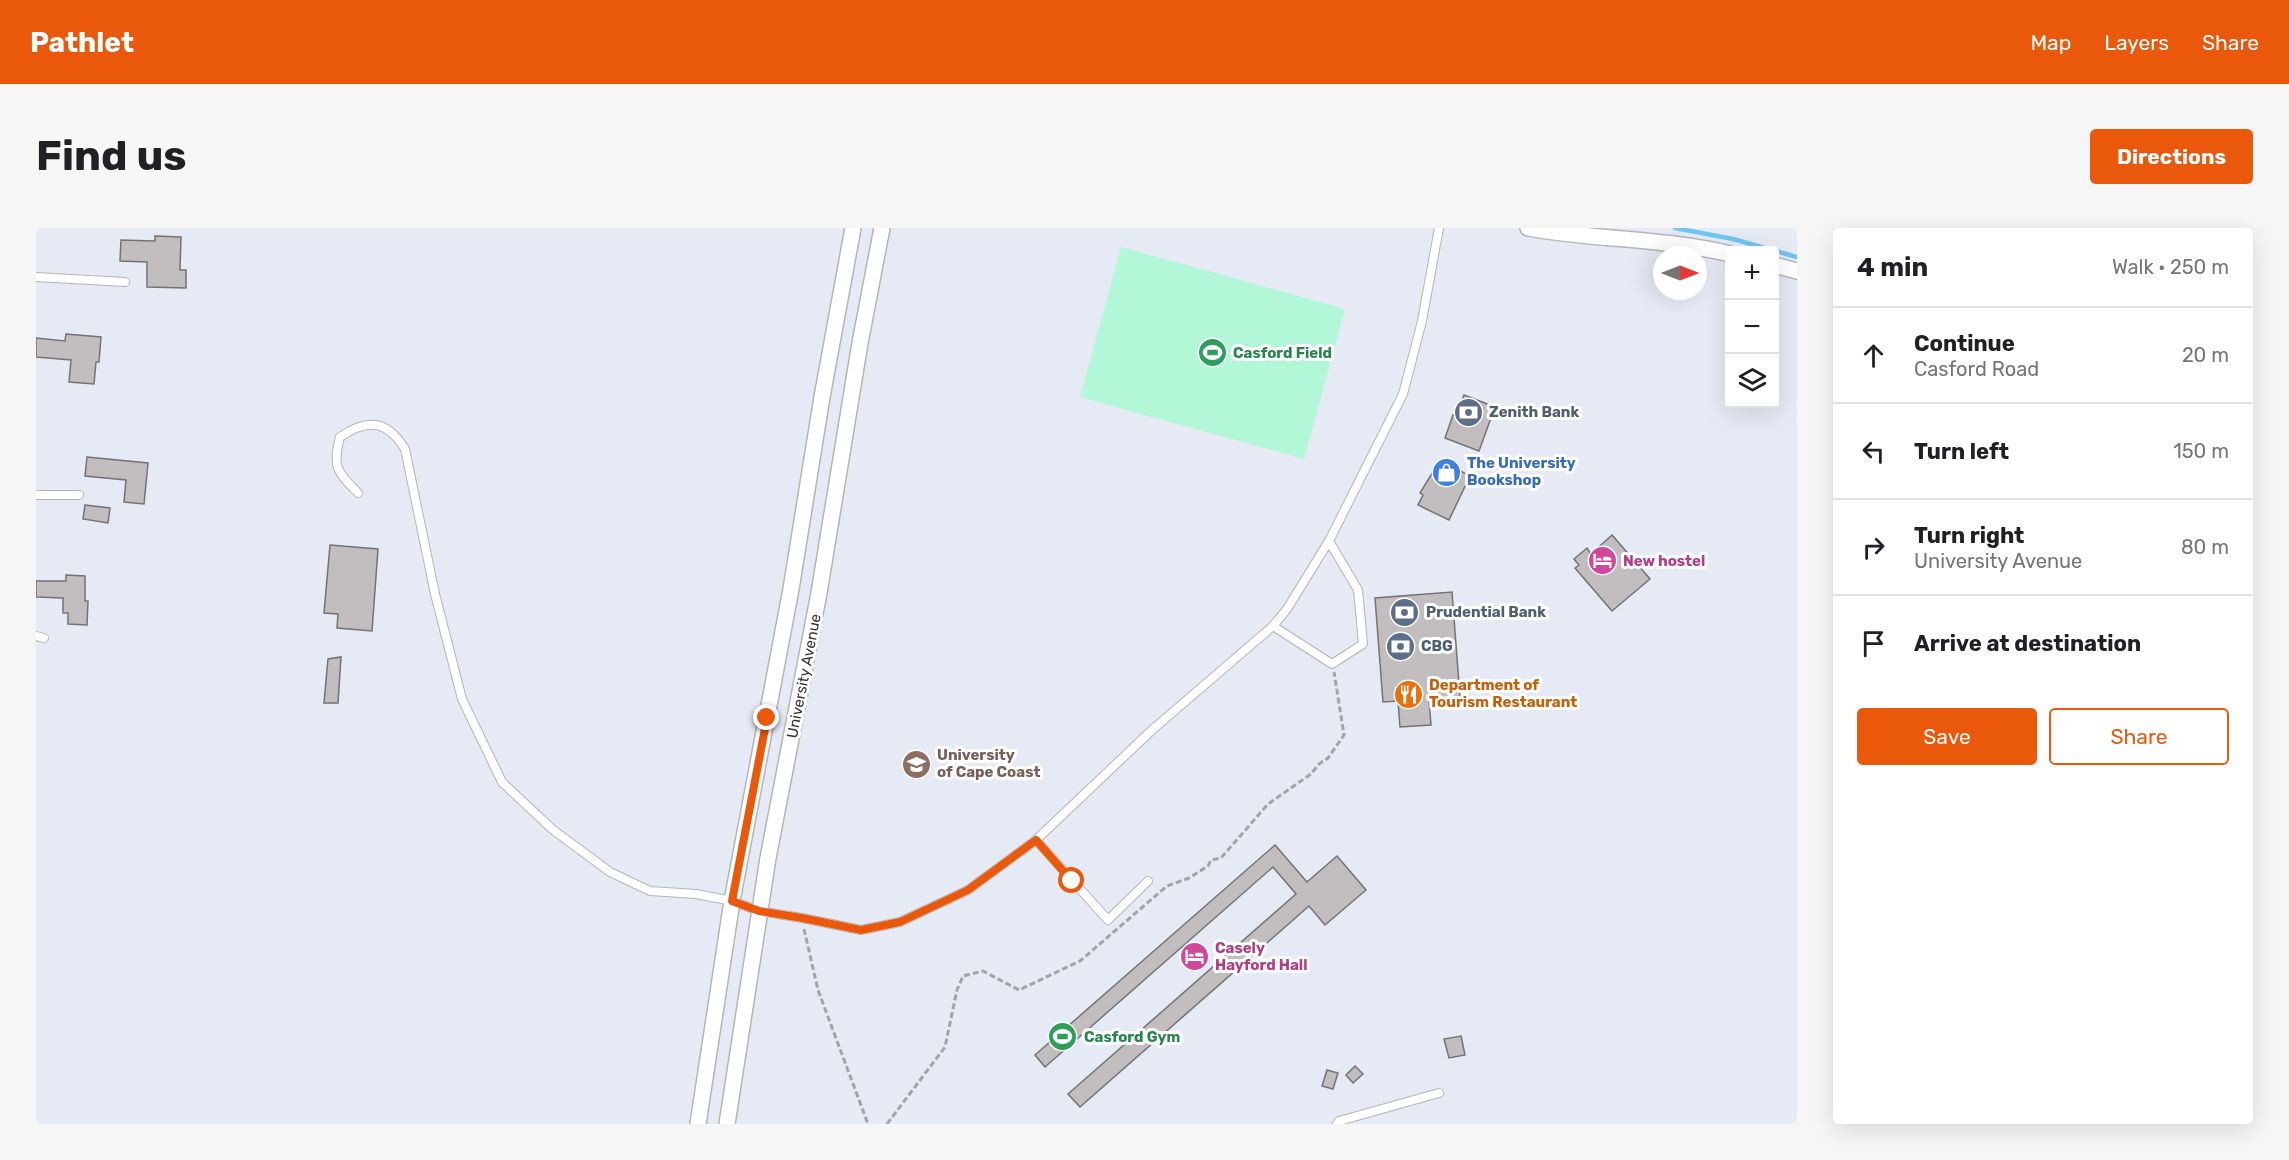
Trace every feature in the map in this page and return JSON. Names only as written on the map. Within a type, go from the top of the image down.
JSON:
[{"type":"street","name":"University Avenue","points":[[698,1124],[732,901],[791,589],[824,385],[853,228]]},
{"type":"street","name":"University Avenue","points":[[728,1124],[759,911],[819,593],[860,343],[882,228]]},
{"type":"street","points":[[1528,228],[1696,246],[1725,253]]},
{"type":"street","points":[[1779,266],[1797,271]]},
{"type":"lane","points":[[358,494],[338,472],[335,454],[339,437],[352,428],[370,424],[383,426],[397,436],[405,449],[435,594],[462,699],[502,782],[552,829],[610,872],[650,891],[696,894],[732,901],[759,911],[861,930],[900,922],[968,890],[1036,840],[1152,730],[1273,626],[1287,609],[1329,541],[1404,394],[1422,321],[1439,228]]},
{"type":"lane","points":[[36,277],[125,282]]},
{"type":"lane","points":[[36,495],[79,495]]},
{"type":"lane","points":[[1273,626],[1332,664],[1363,644],[1358,590],[1329,541]]},
{"type":"lane","points":[[1036,840],[1108,920],[1148,880]]},
{"type":"lane","points":[[1337,1124],[1339,1121],[1439,1093]]},
{"type":"path","points":[[802,918],[818,990],[868,1124]]},
{"type":"shaded area","name":"University of Cape Coast","points":[[36,228],[1797,228],[1797,1124],[36,1124]]},
{"type":"green space","name":"Casford Field","points":[[1121,247],[1345,309],[1304,459],[1080,397]]},
{"type":"building","points":[[155,236],[181,237],[180,270],[186,270],[186,288],[147,287],[147,262],[120,261],[121,240],[155,241]]},
{"type":"building","points":[[66,334],[101,337],[94,384],[69,382],[71,360],[36,357],[36,338],[65,341]]},
{"type":"building","points":[[1464,395],[1495,407],[1479,451],[1445,438],[1453,415],[1457,416]]},
{"type":"building","points":[[87,457],[148,463],[144,504],[124,502],[126,480],[85,476]]},
{"type":"building","points":[[1440,460],[1470,476],[1449,520],[1418,505],[1423,495],[1420,493]]},
{"type":"building","points":[[85,505],[110,508],[108,523],[83,519]]},
{"type":"building","points":[[1612,535],[1650,579],[1612,611],[1575,568],[1579,565],[1574,559],[1587,548],[1591,554]]},
{"type":"building","points":[[330,545],[378,549],[372,631],[337,628],[338,614],[324,613]]},
{"type":"building","points":[[66,575],[85,576],[85,601],[88,601],[87,625],[68,624],[68,613],[63,613],[63,598],[36,597],[36,581],[66,581]]},
{"type":"building","points":[[1452,592],[1460,697],[1429,700],[1431,725],[1400,727],[1398,701],[1383,702],[1375,598]]},
{"type":"building","points":[[341,657],[338,703],[324,703],[328,659]]},
{"type":"building","points":[[1275,845],[1307,882],[1337,856],[1366,890],[1325,925],[1309,906],[1080,1107],[1068,1094],[1296,894],[1273,867],[1045,1067],[1035,1055]]},
{"type":"building","points":[[1461,1036],[1465,1055],[1449,1058],[1444,1039]]},
{"type":"building","points":[[1355,1066],[1363,1074],[1353,1083],[1346,1075]]},
{"type":"building","points":[[1327,1070],[1338,1073],[1333,1089],[1322,1086]]},
{"type":"waterway","points":[[1675,228],[1733,239],[1797,257]]},
{"type":"place","name":"Casford Field","points":[[1212,353]]},
{"type":"place","name":"Zenith Bank","points":[[1468,412]]},
{"type":"place","name":"The University Bookshop","points":[[1446,472]]},
{"type":"place","name":"New hostel","points":[[1602,561]]},
{"type":"place","name":"Prudential Bank","points":[[1405,612]]},
{"type":"place","name":"CBG","points":[[1400,646]]},
{"type":"place","name":"Department of Tourism Restaurant","points":[[1408,694]]},
{"type":"place","name":"University of Cape Coast","points":[[916,764]]},
{"type":"place","name":"Casely Hayford Hall","points":[[1194,957]]},
{"type":"place","name":"Casford Gym","points":[[1063,1037]]},
{"type":"route","points":[[767,718],[732,901],[759,911],[861,930],[900,922],[968,890],[1036,840],[1072,881]]}]
